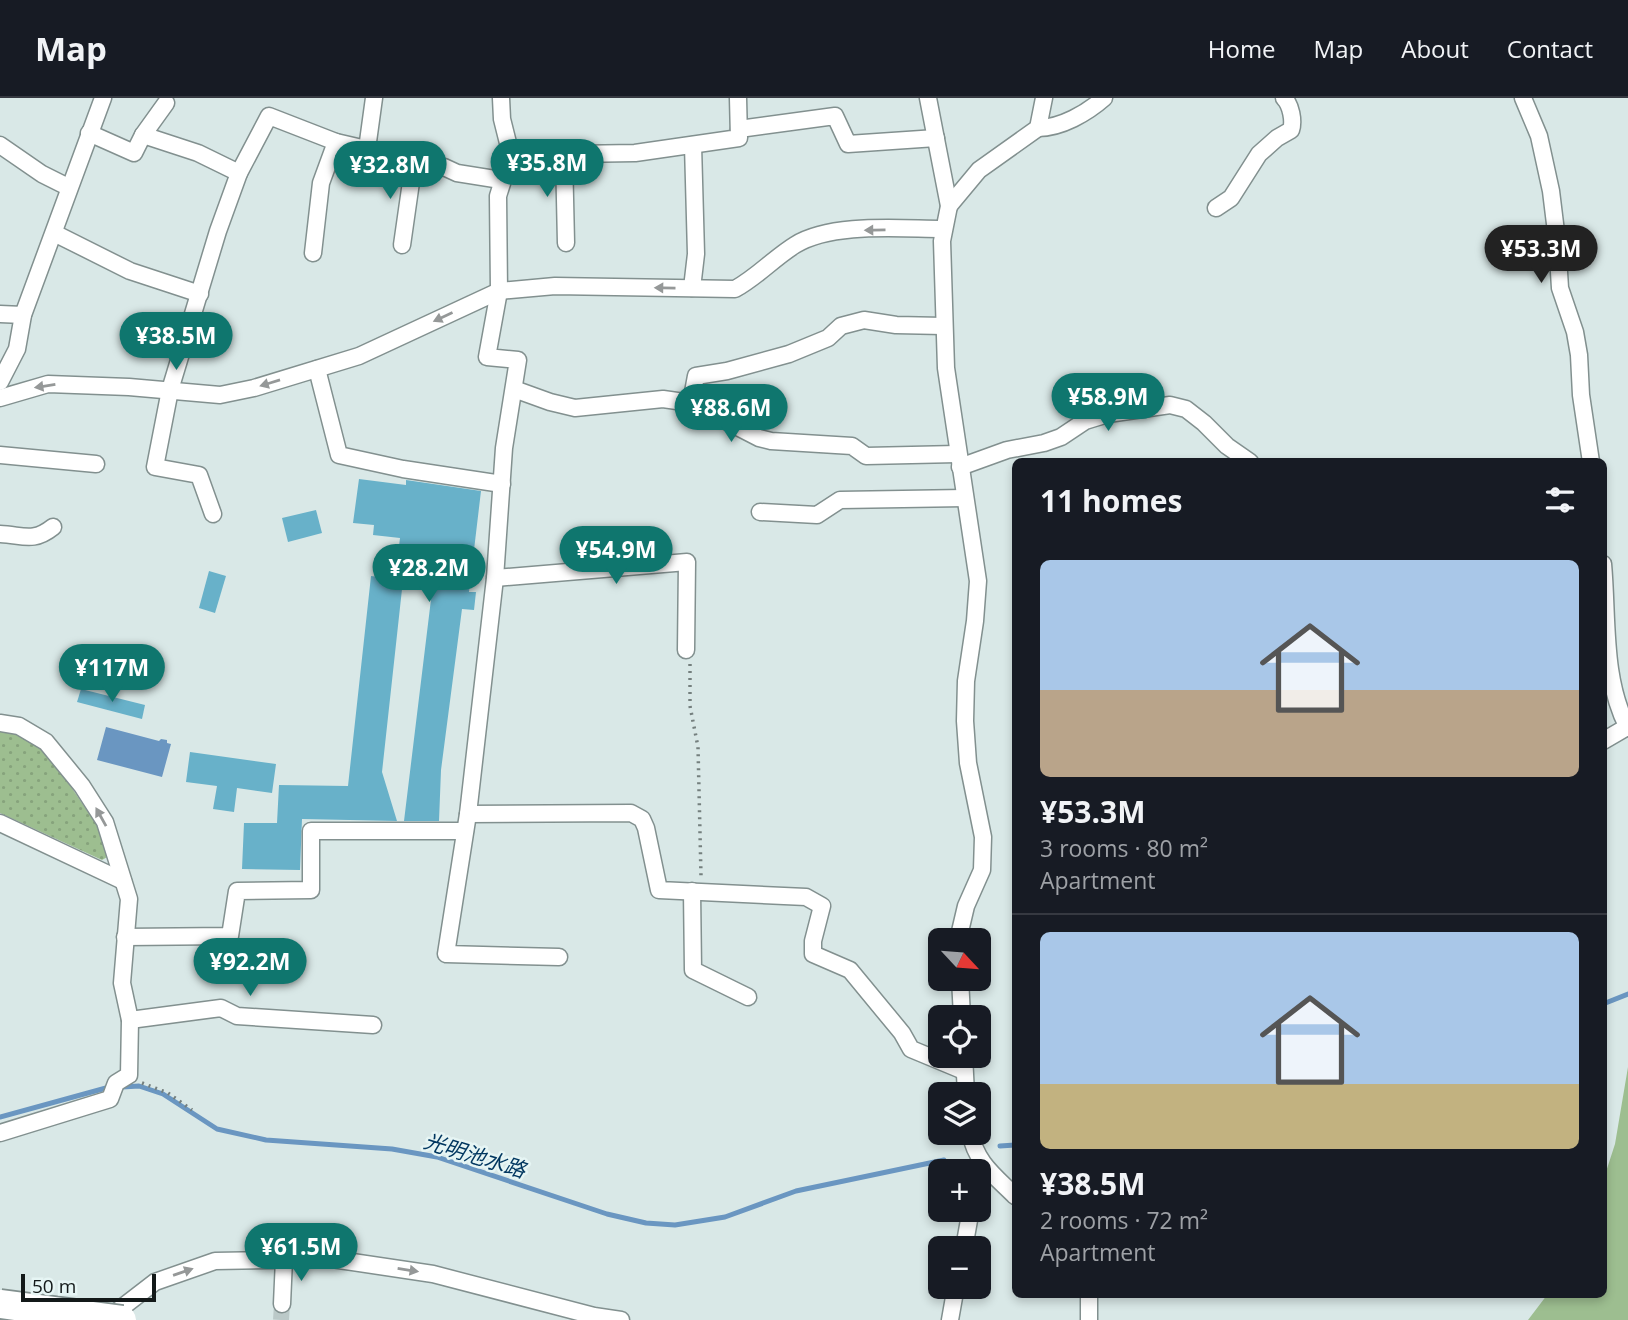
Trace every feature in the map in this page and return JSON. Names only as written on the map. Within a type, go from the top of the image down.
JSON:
[{"type":"highway","points":[[0,1304],[122,1320]]},
{"type":"street","points":[[0,382],[18,349],[23,315],[103,98]]},
{"type":"street","points":[[367,149],[374,98]]},
{"type":"street","points":[[500,98],[511,155],[501,180],[498,197],[499,291],[487,357],[519,360],[504,448],[495,578],[466,822],[446,954],[559,957]]},
{"type":"street","points":[[511,155],[635,153],[739,138],[738,98]]},
{"type":"street","points":[[928,98],[949,206]]},
{"type":"street","points":[[1038,128],[1044,98]]},
{"type":"street","points":[[961,928],[966,906],[982,870],[983,837],[968,763],[965,721],[966,681],[978,581],[946,368],[943,229],[949,206],[979,170],[1038,128],[1052,128],[1095,106],[1104,98]]},
{"type":"street","points":[[1216,208],[1231,198],[1259,154],[1291,130],[1293,124],[1288,102],[1284,98]]},
{"type":"street","points":[[1523,98],[1539,136],[1551,191],[1560,288],[1575,332],[1590,458]]},
{"type":"street","points":[[89,133],[134,153],[143,135],[166,103]]},
{"type":"street","points":[[213,514],[199,475],[155,467],[170,390],[218,232],[239,173],[269,116],[336,142],[444,167],[457,173],[501,180]]},
{"type":"street","points":[[739,129],[835,116],[848,144],[936,138]]},
{"type":"street","points":[[143,135],[198,153],[239,173]]},
{"type":"street","points":[[313,253],[321,183],[336,142]]},
{"type":"street","points":[[0,145],[42,174],[68,187]]},
{"type":"street","points":[[692,288],[696,254],[693,145]]},
{"type":"street","points":[[564,155],[566,243]]},
{"type":"street","points":[[402,245],[414,161]]},
{"type":"street","points":[[0,398],[48,384],[220,395],[254,388],[359,356],[499,291],[555,286],[735,289],[753,279],[794,245],[810,237],[836,230],[943,229]]},
{"type":"street","points":[[54,233],[130,271],[200,294]]},
{"type":"street","points":[[0,314],[23,315]]},
{"type":"street","points":[[691,403],[696,376],[727,371],[789,354],[828,338],[841,326],[864,320],[896,325],[943,326]]},
{"type":"street","points":[[317,369],[339,456],[502,484]]},
{"type":"street","points":[[514,389],[575,408],[663,399],[691,403],[771,441],[852,446],[866,456],[959,461],[1044,443],[1061,437],[1085,421],[1108,414],[1170,405],[1186,409],[1244,458]]},
{"type":"street","points":[[0,455],[96,464]]},
{"type":"street","points":[[760,512],[817,515],[840,500],[965,498]]},
{"type":"street","points":[[0,534],[31,538],[42,536],[53,527]]},
{"type":"street","points":[[495,578],[687,562],[686,650]]},
{"type":"street","points":[[1607,625],[1610,671],[1622,716],[1628,727],[1607,739]]},
{"type":"street","points":[[0,723],[19,726],[46,742],[82,786],[105,822],[129,899],[122,983],[130,1020],[123,1079],[110,1099],[0,1133]]},
{"type":"street","points":[[124,937],[230,936],[237,891],[310,890],[311,831],[631,813],[642,819],[646,828],[659,890],[806,897],[822,906],[813,940],[813,954],[850,970],[902,1033],[911,1049],[928,1053]]},
{"type":"street","points":[[0,824],[123,881]]},
{"type":"street","points":[[697,891],[692,970],[748,997]]},
{"type":"street","points":[[130,1020],[221,1008],[237,1016],[373,1025]]},
{"type":"street","points":[[991,1176],[1012,1194]]},
{"type":"street","points":[[282,1304],[284,1259]]},
{"type":"street","points":[[105,1320],[155,1282],[203,1265],[215,1261],[284,1259],[332,1259],[433,1274],[594,1316],[621,1320]]},
{"type":"street","points":[[1089,1298],[1089,1320]]},
{"type":"street","points":[[950,1320],[954,1299]]},
{"type":"path","points":[[686,650],[691,668],[690,706],[698,747],[697,891]]},
{"type":"path","points":[[123,1079],[168,1093],[192,1111]]},
{"type":"green space","points":[[0,730],[24,735],[45,748],[96,824],[109,856],[102,860],[0,813]]},
{"type":"green space","points":[[1628,1067],[1628,1320],[1528,1320],[1545,1298],[1607,1298],[1607,1169],[1615,1144]]},
{"type":"water","points":[[106,727],[159,741],[167,740],[167,743],[171,744],[162,777],[97,760]]},
{"type":"building","points":[[359,479],[406,485],[406,480],[481,491],[469,592],[476,592],[474,610],[462,609],[441,770],[439,821],[404,821],[433,583],[395,579],[400,538],[373,535],[374,525],[353,523]]},
{"type":"building","points":[[316,510],[322,533],[288,542],[282,518]]},
{"type":"building","points":[[209,571],[226,576],[215,613],[199,608]]},
{"type":"building","points":[[371,576],[403,580],[382,772],[397,821],[302,819],[300,870],[242,869],[244,823],[277,823],[279,785],[348,786]]},
{"type":"building","points":[[81,689],[145,705],[142,719],[77,702]]},
{"type":"building","points":[[190,752],[276,764],[272,793],[237,788],[234,812],[213,809],[217,786],[186,782]]},
{"type":"waterway","name":"光明池水路","points":[[1607,1002],[1628,994]]},
{"type":"waterway","name":"光明池水路","points":[[0,1117],[106,1088],[139,1086],[163,1094],[217,1129],[266,1140],[392,1149],[437,1157],[607,1214],[646,1223],[675,1225],[725,1217],[796,1191],[928,1163]]},
{"type":"waterway","name":"光明池水路","points":[[1000,1146],[1012,1145]]},
{"type":"tunnel","points":[[281,1320],[282,1304]]}]
